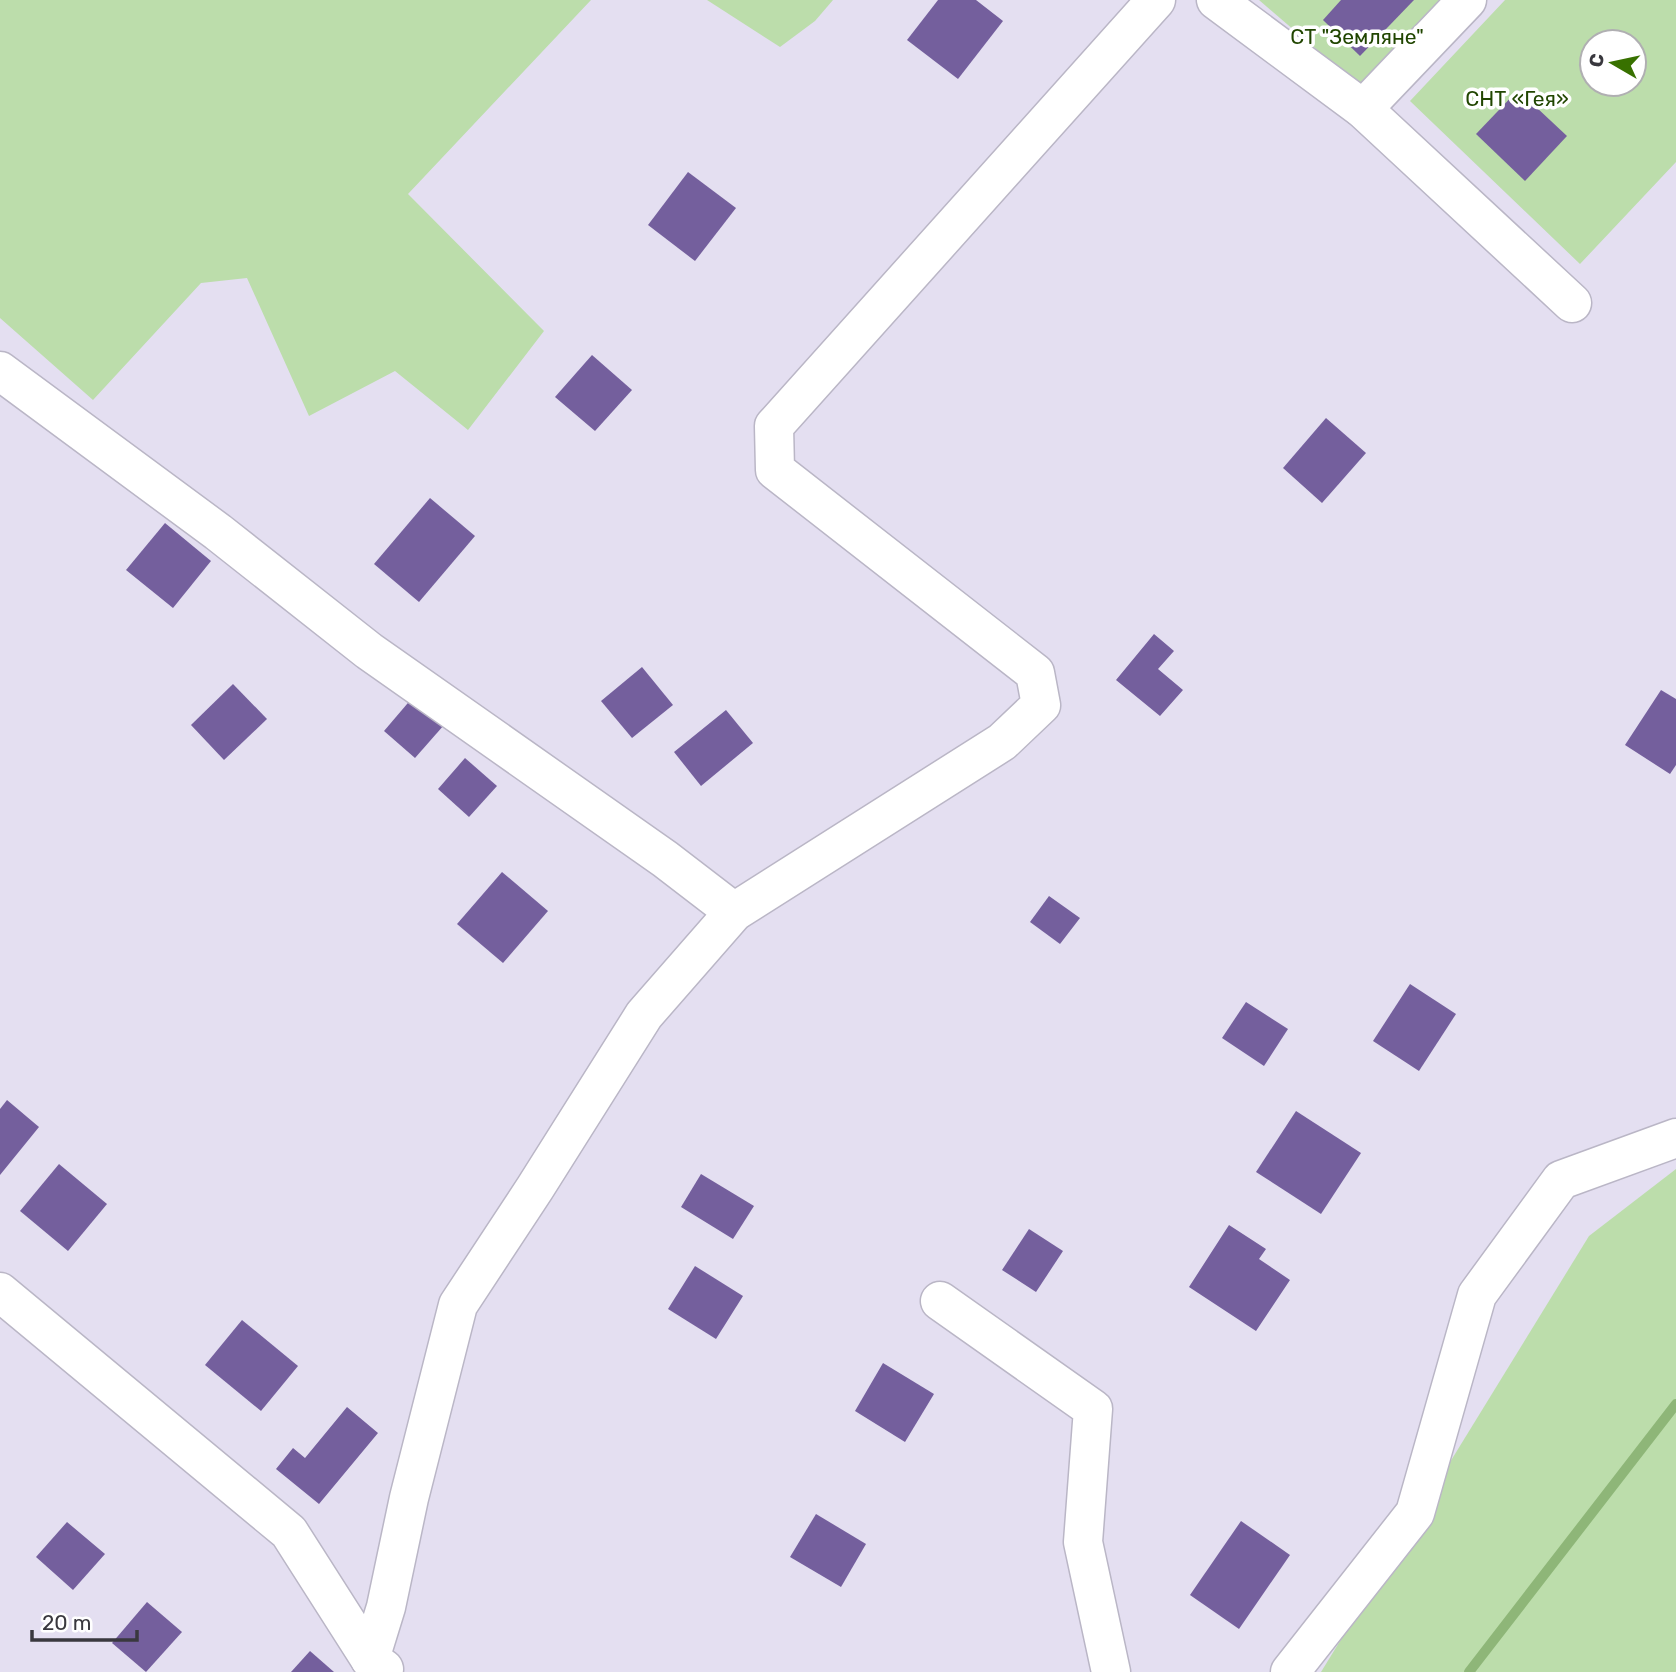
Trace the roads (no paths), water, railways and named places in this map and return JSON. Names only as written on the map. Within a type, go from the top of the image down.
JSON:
[{"type":"street","points":[[379,1666],[386,1607],[409,1498],[458,1305],[536,1188],[644,1016],[734,912],[1002,742],[1041,705],[1035,673],[775,470],[774,426],[1156,0]]},
{"type":"street","points":[[1216,0],[1363,109],[1572,303]]},
{"type":"street","points":[[1363,109],[1466,0]]},
{"type":"street","points":[[0,371],[218,532],[369,651],[665,859],[734,912]]},
{"type":"street","points":[[1290,1672],[1415,1513],[1477,1295],[1561,1180],[1676,1138]]},
{"type":"street","points":[[0,1292],[289,1532],[379,1666]]},
{"type":"street","points":[[940,1301],[1093,1409],[1083,1542],[1111,1672]]},
{"type":"waterway","points":[[1469,1672],[1676,1404]]},
{"type":"park label","name":"СТ \"Земляне\"","points":[[1357,36]]},
{"type":"park label","name":"СНТ «Гея»","points":[[1517,98]]}]
